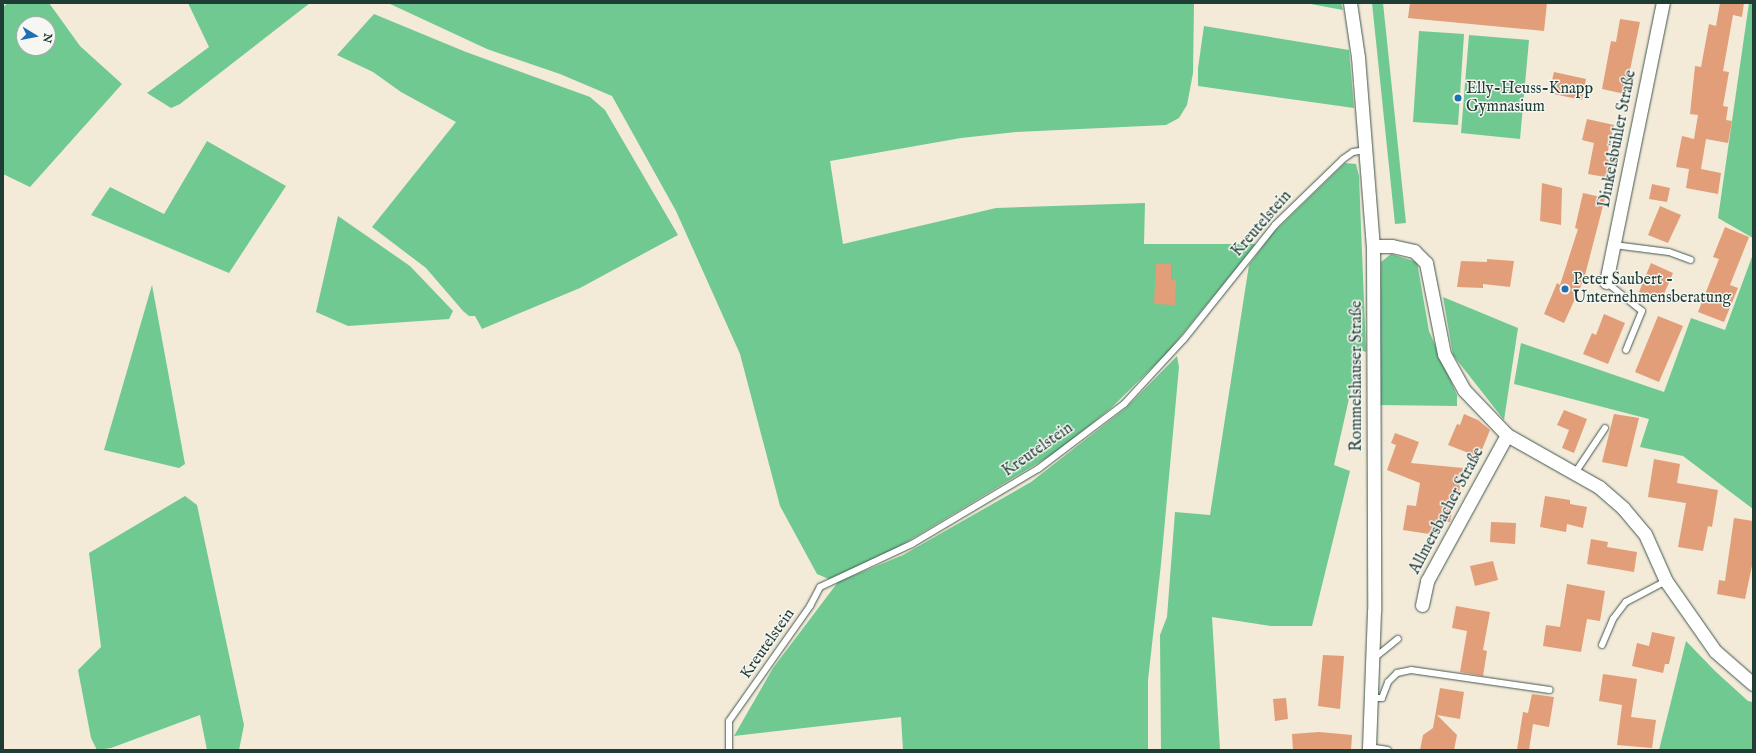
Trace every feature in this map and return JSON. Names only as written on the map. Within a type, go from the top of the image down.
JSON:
[{"type":"street","name":"Rommelshauser Straße","points":[[1350,3],[1373,246],[1372,660],[1369,749]]},
{"type":"street","name":"Dinkelsbühler Straße","points":[[1606,282],[1663,3]]},
{"type":"street","points":[[1373,246],[1392,246],[1414,251],[1426,263],[1444,354],[1464,390],[1507,435],[1575,473],[1605,492],[1645,534],[1666,581],[1715,651],[1753,684]]},
{"type":"street","name":"Allmersbacher Straße","points":[[1422,605],[1427,581],[1507,435]]},
{"type":"lane","name":"Kreutelstein","points":[[729,750],[729,721],[810,606],[820,586],[912,544],[1038,469],[1124,404],[1184,338],[1275,225],[1343,159],[1353,152],[1365,150]]},
{"type":"lane","points":[[1614,245],[1669,252],[1691,260]]},
{"type":"lane","points":[[1606,282],[1642,311],[1626,350]]},
{"type":"lane","points":[[1575,473],[1605,428]]},
{"type":"lane","points":[[1602,645],[1613,619],[1626,602],[1666,581]]},
{"type":"lane","points":[[1372,660],[1398,639]]},
{"type":"lane","points":[[1371,698],[1382,698],[1388,682],[1397,673],[1411,670],[1550,690]]},
{"type":"lane","points":[[1369,749],[1388,750]]},
{"type":"green space","points":[[8,3],[49,3],[80,46],[122,84],[30,187],[3,174],[3,7]]},
{"type":"green space","points":[[188,3],[310,3],[180,104],[171,108],[147,93],[209,47]]},
{"type":"green space","points":[[388,3],[1194,3],[1193,73],[1187,105],[1179,118],[1166,125],[1016,132],[961,138],[830,161],[843,244],[996,208],[1145,203],[1144,244],[1256,244],[1167,353],[1111,408],[1058,451],[900,546],[831,580],[817,574],[780,506],[740,354],[676,211],[612,96],[560,74],[487,49]]},
{"type":"green space","points":[[1305,3],[1341,3],[1343,10]]},
{"type":"green space","points":[[1372,3],[1383,3],[1406,223],[1395,224]]},
{"type":"green space","points":[[1749,3],[1753,3],[1753,238],[1718,218]]},
{"type":"green space","points":[[374,14],[466,52],[590,97],[605,110],[678,235],[580,288],[482,329],[475,316],[469,316],[463,311],[426,268],[372,227],[456,122],[401,92],[373,72],[337,55]]},
{"type":"green space","points":[[1204,26],[1349,50],[1354,108],[1198,86],[1198,68]]},
{"type":"green space","points":[[1419,31],[1464,34],[1458,125],[1413,122]]},
{"type":"green space","points":[[1469,35],[1529,40],[1520,139],[1461,133]]},
{"type":"green space","points":[[207,141],[286,186],[229,273],[91,215],[110,187],[164,214]]},
{"type":"green space","points":[[1345,163],[1356,164],[1359,176],[1366,352],[1360,350],[1334,465],[1350,471],[1312,626],[1271,626],[1212,617],[1220,750],[1161,750],[1160,635],[1167,617],[1175,512],[1210,515],[1249,265],[1273,233]]},
{"type":"green space","points":[[338,216],[410,266],[453,311],[449,319],[348,326],[316,312]]},
{"type":"green space","points":[[1391,254],[1417,262],[1429,331],[1457,395],[1457,406],[1379,405],[1381,262]]},
{"type":"green space","points":[[1753,254],[1753,509],[1683,456],[1640,447],[1649,419],[1514,384],[1521,343],[1664,392],[1691,318],[1725,330]]},
{"type":"green space","points":[[152,285],[185,464],[179,468],[104,450]]},
{"type":"green space","points":[[1443,297],[1518,328],[1504,420],[1453,355]]},
{"type":"green space","points":[[1177,356],[1179,367],[1161,564],[1148,680],[1148,750],[903,750],[901,717],[734,736],[773,668],[838,582],[903,555],[1031,482],[1126,408]]},
{"type":"green space","points":[[185,496],[197,505],[244,725],[239,750],[207,750],[200,715],[111,748],[97,750],[91,738],[78,670],[101,647],[89,553]]},
{"type":"green space","points":[[1686,641],[1715,671],[1748,701],[1753,702],[1753,750],[1659,750]]},
{"type":"building","points":[[1410,3],[1547,3],[1544,31],[1408,18]]},
{"type":"building","points":[[1720,3],[1744,3],[1742,17],[1733,15],[1723,71],[1729,72],[1723,106],[1728,107],[1726,120],[1732,121],[1728,143],[1706,139],[1701,169],[1721,173],[1718,194],[1686,188],[1689,169],[1676,167],[1682,136],[1694,139],[1698,115],[1690,114],[1695,66],[1701,67],[1709,24],[1716,26]]},
{"type":"building","points":[[1620,19],[1640,22],[1625,94],[1602,89],[1611,41],[1616,42]]},
{"type":"building","points":[[1554,72],[1586,79],[1582,100],[1549,93]]},
{"type":"building","points":[[1587,119],[1614,125],[1606,159],[1614,161],[1611,178],[1588,174],[1594,143],[1582,140]]},
{"type":"building","points":[[1542,183],[1562,188],[1561,225],[1540,221]]},
{"type":"building","points":[[1652,184],[1670,188],[1667,202],[1649,199]]},
{"type":"building","points":[[1583,193],[1605,198],[1584,279],[1564,323],[1544,314],[1557,283],[1560,285],[1578,229],[1575,228]]},
{"type":"building","points":[[1660,206],[1681,215],[1668,243],[1648,235]]},
{"type":"building","points":[[1725,227],[1749,237],[1730,285],[1738,288],[1724,322],[1698,312],[1719,259],[1713,257]]},
{"type":"building","points":[[1487,259],[1514,261],[1510,287],[1483,284],[1483,288],[1457,287],[1461,261],[1487,262]]},
{"type":"building","points":[[1651,263],[1673,273],[1661,301],[1639,292]]},
{"type":"building","points":[[1156,264],[1171,264],[1171,280],[1176,280],[1175,305],[1154,304]]},
{"type":"building","points":[[1604,314],[1625,323],[1608,364],[1583,354],[1592,333],[1596,335]]},
{"type":"building","points":[[1658,316],[1683,326],[1659,382],[1635,372]]},
{"type":"building","points":[[1564,410],[1587,419],[1574,453],[1562,448],[1569,430],[1557,425]]},
{"type":"building","points":[[1464,414],[1478,420],[1490,430],[1479,457],[1448,445],[1457,424],[1460,425]]},
{"type":"building","points":[[1614,414],[1639,418],[1627,467],[1602,462]]},
{"type":"building","points":[[1395,433],[1419,442],[1411,463],[1463,468],[1459,493],[1455,492],[1450,522],[1438,522],[1436,535],[1403,530],[1407,505],[1416,506],[1420,483],[1387,470],[1396,445],[1391,443]]},
{"type":"building","points":[[1654,459],[1680,464],[1677,483],[1718,490],[1712,527],[1708,526],[1703,551],[1678,547],[1686,503],[1648,497]]},
{"type":"building","points":[[1545,496],[1570,500],[1570,504],[1587,507],[1583,528],[1567,524],[1566,532],[1540,527]]},
{"type":"building","points":[[1734,518],[1753,521],[1753,561],[1745,599],[1717,594],[1719,580],[1725,581]]},
{"type":"building","points":[[1491,522],[1516,523],[1515,544],[1490,542]]},
{"type":"building","points":[[1591,539],[1608,542],[1607,547],[1637,552],[1634,572],[1587,564]]},
{"type":"building","points":[[1493,561],[1498,580],[1475,586],[1470,566]]},
{"type":"building","points":[[1567,584],[1605,591],[1600,621],[1587,619],[1581,652],[1543,646],[1546,625],[1560,627]]},
{"type":"building","points":[[1456,606],[1490,612],[1483,650],[1487,651],[1483,676],[1460,672],[1467,631],[1452,628]]},
{"type":"building","points":[[1652,632],[1675,637],[1669,664],[1665,664],[1663,673],[1632,666],[1637,643],[1649,646]]},
{"type":"building","points":[[1323,655],[1344,656],[1340,709],[1318,706]]},
{"type":"building","points":[[1603,674],[1637,679],[1631,717],[1656,720],[1652,748],[1617,745],[1622,705],[1599,701]]},
{"type":"building","points":[[1440,688],[1464,692],[1460,719],[1437,715],[1457,735],[1454,750],[1420,750],[1423,735],[1433,728]]},
{"type":"building","points":[[1532,694],[1554,697],[1549,727],[1533,724],[1529,750],[1517,750],[1523,712],[1528,713]]},
{"type":"building","points":[[1286,698],[1288,719],[1275,721],[1273,699]]},
{"type":"building","points":[[1319,732],[1352,735],[1351,750],[1293,750],[1292,734]]},
{"type":"place","name":"Elly-Heuss-Knapp Gymnasium","points":[[1458,98]]},
{"type":"place","name":"Peter Saubert - Unternehmensberatung","points":[[1565,289]]}]
